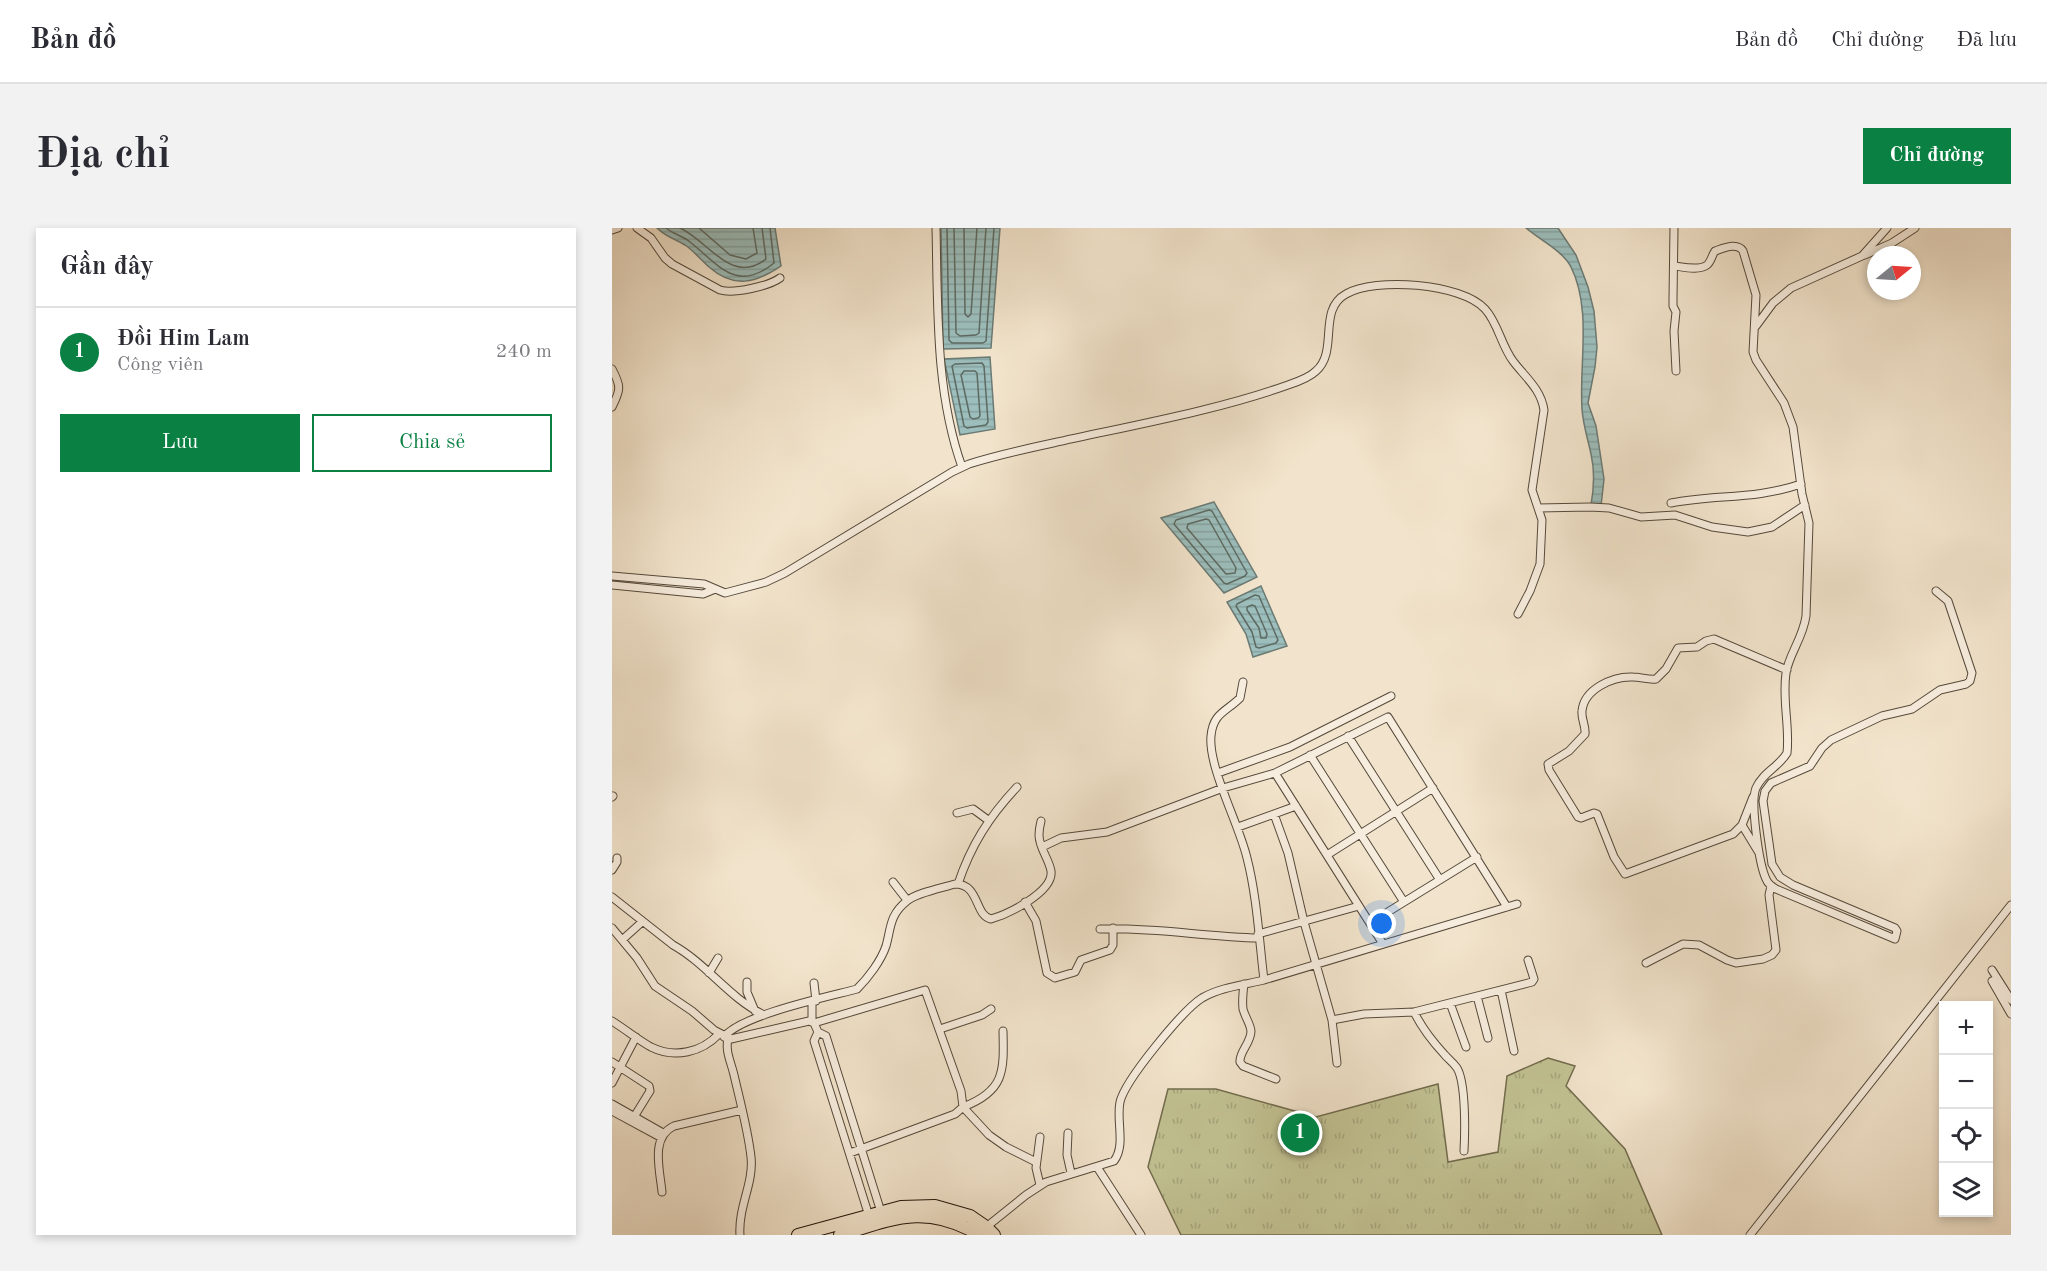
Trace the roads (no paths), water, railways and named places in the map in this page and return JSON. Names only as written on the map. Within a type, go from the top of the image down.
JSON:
[{"type":"highway","points":[[798,1235],[901,1206],[935,1206],[970,1216],[985,1233]]},
{"type":"highway","points":[[840,1235],[904,1216],[935,1217],[985,1233]]},
{"type":"street","points":[[612,230],[618,228]]},
{"type":"street","points":[[637,228],[651,238],[672,264],[720,290],[740,291],[773,283],[780,278]]},
{"type":"street","points":[[936,228],[939,343],[945,405],[962,467]]},
{"type":"street","points":[[1674,228],[1673,306],[1676,312],[1674,331],[1676,371]]},
{"type":"street","points":[[1862,256],[1887,228]]},
{"type":"street","points":[[1756,326],[1773,303],[1791,288],[1892,243],[1915,228]]},
{"type":"street","points":[[1675,266],[1702,267],[1709,262],[1715,251],[1734,246],[1741,248],[1756,295],[1753,352],[1788,412],[1793,427],[1809,523],[1807,609],[1804,630],[1787,669],[1785,684],[1788,749],[1763,801],[1772,864],[1778,875],[1793,885],[1895,928],[1897,934],[1895,939],[1771,886]]},
{"type":"street","points":[[612,576],[704,584],[725,593],[766,582],[785,573],[962,467],[984,459],[1210,408],[1312,375],[1321,366],[1324,358],[1331,311],[1344,294],[1362,288],[1412,285],[1451,290],[1477,302],[1492,318],[1513,361],[1539,392],[1544,410],[1532,490],[1543,530],[1540,564],[1518,614]]},
{"type":"street","points":[[612,369],[620,384],[612,406]]},
{"type":"street","points":[[1671,503],[1697,498],[1759,495],[1801,484]]},
{"type":"street","points":[[1538,508],[1609,508],[1641,517],[1675,515],[1712,527],[1748,532],[1772,526],[1805,505]]},
{"type":"street","points":[[612,585],[703,594],[715,590]]},
{"type":"street","points":[[1787,669],[1714,639],[1697,647],[1678,648],[1666,669],[1656,679],[1627,677],[1603,684],[1592,691],[1582,708],[1585,734],[1573,748],[1548,764],[1549,770],[1578,817],[1598,814],[1614,857],[1625,874],[1737,832],[1761,779],[1778,772],[1809,767],[1828,742],[1865,723],[1912,709],[1936,692],[1970,681],[1972,673],[1948,601],[1936,591]]},
{"type":"street","points":[[1243,682],[1240,698],[1218,715],[1211,732],[1211,750],[1238,827],[1250,870],[1264,980]]},
{"type":"street","points":[[1218,773],[1290,747],[1391,696]]},
{"type":"street","points":[[1042,847],[1066,836],[1107,832],[1224,788],[1275,773],[1388,717],[1507,907]]},
{"type":"street","points":[[1348,736],[1440,880]]},
{"type":"street","points":[[1310,755],[1404,902]]},
{"type":"street","points":[[1275,773],[1383,944]]},
{"type":"street","points":[[958,884],[969,856],[988,820],[1017,787]]},
{"type":"street","points":[[1327,855],[1433,788]]},
{"type":"street","points":[[1646,963],[1683,944],[1700,945],[1736,963],[1768,957],[1776,950],[1769,895],[1771,886],[1763,870],[1760,855],[1754,795]]},
{"type":"street","points":[[1238,827],[1296,806]]},
{"type":"street","points":[[957,813],[973,809],[988,820]]},
{"type":"street","points":[[1274,814],[1291,863],[1304,922],[1332,1020],[1337,1062]]},
{"type":"street","points":[[612,1021],[652,1047],[666,1053],[692,1051],[708,1046],[728,1031],[759,1014],[857,989],[864,983],[886,946],[889,926],[907,900],[958,884],[968,888],[989,919],[1044,890],[1051,878],[1039,833],[1041,821]]},
{"type":"street","points":[[1742,825],[1760,855]]},
{"type":"street","points":[[1370,923],[1477,857]]},
{"type":"street","points":[[612,870],[617,862],[616,858]]},
{"type":"street","points":[[893,882],[907,900]]},
{"type":"street","points":[[612,897],[642,922],[684,951],[759,1014]]},
{"type":"street","points":[[1025,902],[1036,921],[1047,973],[1055,978],[1075,972],[1081,960],[1110,950],[1113,945],[1113,928]]},
{"type":"street","points":[[985,1233],[1040,1185],[1071,1173],[1114,1161],[1118,1154],[1121,1100],[1143,1062],[1192,1005],[1212,994],[1244,984],[1517,904]]},
{"type":"street","points":[[1752,1232],[2011,905]]},
{"type":"street","points":[[1101,928],[1166,930],[1217,937],[1258,936],[1359,906]]},
{"type":"street","points":[[622,940],[642,922]]},
{"type":"street","points":[[612,928],[637,958],[655,986],[724,1036],[752,1159],[738,1219],[740,1235]]},
{"type":"street","points":[[709,973],[718,958]]},
{"type":"street","points":[[1332,1020],[1364,1014],[1414,1012],[1533,981],[1528,960]]},
{"type":"street","points":[[1992,970],[2011,1000]]},
{"type":"street","points":[[1992,981],[2011,1014]]},
{"type":"street","points":[[747,982],[747,992],[765,1030]]},
{"type":"street","points":[[814,983],[813,1022],[818,1032],[826,1036],[861,1149],[875,1214]]},
{"type":"street","points":[[1244,984],[1243,1007],[1250,1026],[1250,1035],[1239,1057],[1240,1062],[1243,1066],[1276,1079]]},
{"type":"street","points":[[724,1036],[813,1022],[925,990],[961,1091],[963,1107],[989,1135],[1006,1147],[1036,1162]]},
{"type":"street","points":[[1501,990],[1514,1051]]},
{"type":"street","points":[[1477,996],[1488,1038]]},
{"type":"street","points":[[1450,1003],[1466,1047]]},
{"type":"street","points":[[940,1029],[982,1016],[991,1009]]},
{"type":"street","points":[[1414,1012],[1424,1030],[1455,1065],[1460,1074],[1465,1118],[1464,1151]]},
{"type":"street","points":[[850,1153],[955,1114],[963,1107],[986,1096],[1000,1080],[1003,1062],[1003,1031]]},
{"type":"street","points":[[818,1032],[814,1041],[828,1086],[850,1153],[875,1214]]},
{"type":"street","points":[[612,1083],[636,1037]]},
{"type":"street","points":[[612,1062],[649,1086],[650,1091],[634,1117]]},
{"type":"street","points":[[828,1086],[840,1083]]},
{"type":"street","points":[[612,1104],[662,1135]]},
{"type":"street","points":[[662,1192],[659,1150],[662,1135],[674,1126],[742,1110]]},
{"type":"street","points":[[612,1111],[662,1135]]},
{"type":"street","points":[[1068,1133],[1067,1155],[1071,1173]]},
{"type":"street","points":[[1040,1137],[1036,1162],[1040,1185]]},
{"type":"street","points":[[1097,1167],[1141,1235]]},
{"type":"water","points":[[657,228],[775,228],[781,266],[754,280],[727,279],[709,267],[685,245]]},
{"type":"water","points":[[941,228],[1000,228],[991,348],[943,349]]},
{"type":"water","points":[[1526,228],[1558,228],[1576,255],[1588,287],[1594,311],[1597,347],[1588,403],[1596,426],[1604,479],[1601,506],[1591,505],[1594,473],[1582,409],[1583,319],[1577,283],[1571,267],[1563,256]]},
{"type":"water","points":[[990,357],[995,429],[960,435],[944,359]]},
{"type":"water","points":[[1214,502],[1257,577],[1224,593],[1161,518]]},
{"type":"water","points":[[1261,586],[1287,646],[1253,657],[1246,634],[1227,602]]},
{"type":"place","name":"Đồi Him Lam","points":[[1300,1133]]}]
